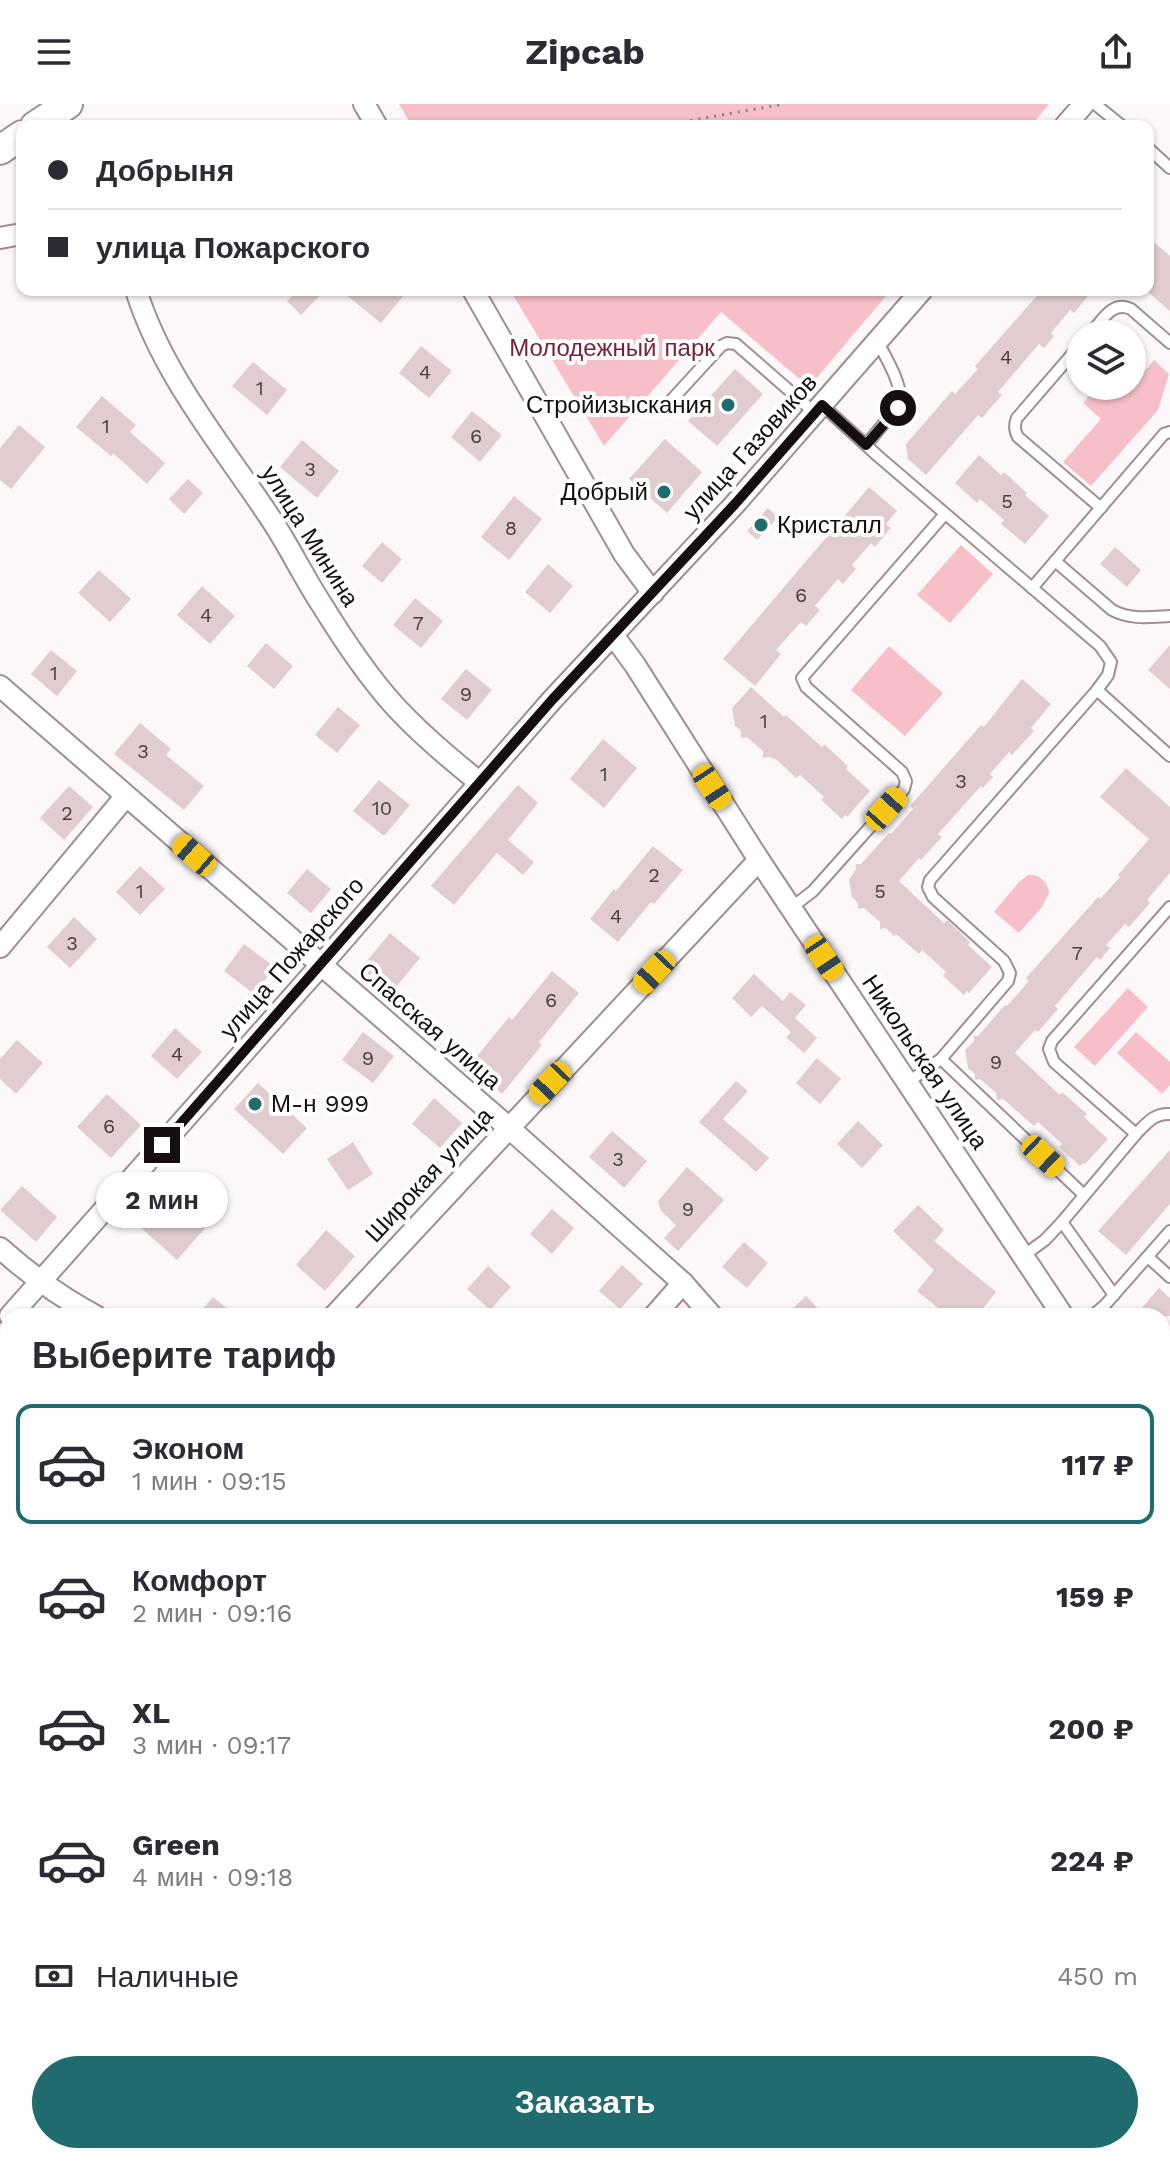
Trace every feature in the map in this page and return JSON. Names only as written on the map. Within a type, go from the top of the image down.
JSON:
[{"type":"street","points":[[44,120],[68,104]]},
{"type":"street","points":[[1070,120],[1084,104]]},
{"type":"street","name":"улица Минина","points":[[138,296],[144,315],[173,372],[289,546],[323,608],[369,675],[418,730],[479,782]]},
{"type":"street","points":[[476,296],[624,554],[653,593]]},
{"type":"street","name":"улица Газовиков","points":[[613,635],[735,504],[917,296]]},
{"type":"street","name":"улица Пожарского","points":[[17,1308],[479,782],[613,635]]},
{"type":"street","name":"Никольская улица","points":[[613,635],[1058,1308]]},
{"type":"street","name":"Спасская улица","points":[[0,686],[508,1127],[683,1283],[705,1308]]},
{"type":"street","points":[[0,947],[126,796]]},
{"type":"street","name":"Широкая улица","points":[[341,1308],[759,860]]},
{"type":"street","points":[[0,1248],[40,1282],[83,1308]]},
{"type":"street","points":[[661,1308],[683,1283]]},
{"type":"lane","points":[[1095,104],[1115,120]]},
{"type":"lane","points":[[1154,153],[1170,168]]},
{"type":"lane","points":[[1102,320],[1111,310],[1124,305],[1144,320]]},
{"type":"lane","points":[[1146,322],[1170,343]]},
{"type":"lane","points":[[866,445],[901,403],[894,375],[878,342]]},
{"type":"lane","points":[[666,406],[721,346],[736,344],[866,445],[1107,655],[1111,668],[1097,690],[930,880],[928,887],[933,897],[1004,961],[1010,973],[1008,981],[941,1059],[907,1083]]},
{"type":"lane","points":[[1066,361],[1017,418],[1015,431],[1018,437],[1101,508]]},
{"type":"lane","points":[[1032,588],[1164,434],[1170,432]]},
{"type":"lane","points":[[791,908],[813,891],[904,789],[906,781],[902,772],[806,687],[802,678],[945,514]]},
{"type":"lane","points":[[1055,561],[1122,615],[1170,616]]},
{"type":"lane","points":[[1097,690],[1170,756]]},
{"type":"lane","points":[[1136,1134],[1054,1062],[1049,1049],[1052,1041],[1170,907]]},
{"type":"lane","points":[[941,1059],[1084,1195]]},
{"type":"lane","points":[[1023,1256],[1062,1222],[1150,1119],[1160,1114],[1170,1114]]},
{"type":"lane","points":[[1062,1222],[1114,1295]]},
{"type":"lane","points":[[1102,1308],[1170,1231]]},
{"type":"lane","points":[[1148,1257],[1170,1277]]},
{"type":"path","points":[[693,120],[784,104]]},
{"type":"green space","points":[[399,104],[1049,104],[1036,120],[408,120]]},
{"type":"green space","name":"Молодежный парк","points":[[514,296],[886,296],[809,387],[721,312],[604,446]]},
{"type":"green space","points":[[1154,360],[1169,374],[1158,410],[1091,486],[1063,462],[1101,419],[1083,403],[1086,400],[1146,400],[1146,369]]},
{"type":"green space","points":[[961,545],[993,574],[950,623],[917,595]]},
{"type":"green space","points":[[889,646],[943,693],[905,736],[851,690]]},
{"type":"green space","points":[[1028,875],[1043,880],[1049,893],[1042,907],[1019,933],[994,912]]},
{"type":"green space","points":[[1128,988],[1148,1007],[1095,1066],[1074,1047]]},
{"type":"green space","points":[[1136,1032],[1170,1062],[1170,1085],[1162,1094],[1117,1053]]},
{"type":"building","points":[[1154,242],[1170,256],[1170,311],[1153,296]]},
{"type":"building","points":[[292,296],[319,296],[301,315],[287,301]]},
{"type":"building","points":[[347,296],[403,296],[381,323]]},
{"type":"building","points":[[1037,296],[1088,296],[1074,313],[1070,310],[1051,333],[1054,336],[1044,348],[1039,344],[998,392],[1002,395],[982,418],[978,415],[926,475],[908,459],[906,444],[952,391],[955,394],[978,369],[975,366]]},
{"type":"building","points":[[421,346],[452,371],[429,398],[399,373]]},
{"type":"building","points":[[253,362],[287,390],[267,415],[232,386]]},
{"type":"building","name":"Стройизыскания","points":[[735,369],[763,394],[717,446],[688,421]]},
{"type":"building","points":[[102,396],[136,425],[130,432],[165,463],[147,484],[113,453],[111,456],[76,427]]},
{"type":"building","points":[[472,411],[502,435],[480,462],[451,437]]},
{"type":"building","points":[[19,425],[45,447],[11,489],[0,480],[0,448]]},
{"type":"building","points":[[665,439],[702,472],[667,513],[629,479]]},
{"type":"building","points":[[302,440],[339,471],[317,498],[280,467]]},
{"type":"building","points":[[979,455],[1001,475],[1004,472],[1049,516],[1025,544],[1001,524],[1004,520],[980,499],[977,503],[955,483]]},
{"type":"building","points":[[188,479],[203,493],[184,514],[169,499]]},
{"type":"building","points":[[869,487],[897,511],[886,524],[891,528],[875,547],[871,543],[852,565],[856,569],[843,584],[838,579],[815,606],[820,610],[806,626],[801,622],[776,650],[781,654],[755,686],[723,659]]},
{"type":"building","points":[[514,496],[542,519],[509,560],[481,537]]},
{"type":"building","name":"Кристалл","points":[[768,508],[778,517],[757,540],[747,531]]},
{"type":"building","points":[[382,542],[402,559],[382,583],[362,566]]},
{"type":"building","points":[[1115,547],[1141,570],[1127,587],[1100,564]]},
{"type":"building","points":[[548,564],[573,586],[550,613],[525,592]]},
{"type":"building","points":[[99,570],[131,599],[110,622],[78,593]]},
{"type":"building","points":[[202,586],[235,616],[210,644],[177,615]]},
{"type":"building","points":[[415,598],[443,621],[421,648],[393,625]]},
{"type":"building","points":[[266,643],[293,666],[274,689],[247,666]]},
{"type":"building","points":[[1170,645],[1170,689],[1148,670]]},
{"type":"building","points":[[51,650],[77,671],[57,696],[31,674]]},
{"type":"building","points":[[466,669],[492,690],[467,720],[441,699]]},
{"type":"building","points":[[1022,679],[1051,704],[1031,728],[1034,731],[1012,755],[1009,752],[990,774],[993,777],[938,834],[942,837],[899,881],[944,923],[947,920],[992,967],[964,995],[943,976],[946,972],[922,950],[919,954],[896,934],[894,936],[886,928],[880,929],[880,922],[864,908],[858,909],[849,880],[856,864],[861,864],[891,834],[913,809],[910,806],[981,725],[984,727]]},
{"type":"building","points":[[751,687],[822,747],[824,744],[870,791],[847,817],[845,815],[842,819],[800,775],[796,778],[777,760],[763,758],[763,751],[747,737],[741,738],[732,708]]},
{"type":"building","points":[[338,707],[360,725],[337,753],[315,735]]},
{"type":"building","points":[[140,723],[171,749],[166,755],[204,786],[184,810],[114,754]]},
{"type":"building","points":[[603,739],[637,768],[604,808],[570,779]]},
{"type":"building","points":[[1126,768],[1170,807],[1170,873],[1147,900],[1150,903],[1129,927],[1125,924],[1106,945],[1110,948],[1100,960],[1097,957],[1055,1006],[1058,1009],[1015,1053],[1060,1095],[1062,1092],[1087,1114],[1084,1117],[1108,1139],[1080,1166],[1038,1122],[1034,1126],[1003,1099],[997,1100],[996,1093],[980,1079],[975,1080],[975,1074],[968,1068],[965,1050],[974,1041],[974,1036],[978,1036],[1029,981],[1026,978],[1098,897],[1100,899],[1120,877],[1118,875],[1149,839],[1100,797]]},
{"type":"building","points":[[379,780],[410,805],[384,836],[353,811]]},
{"type":"building","points":[[518,785],[538,803],[508,840],[534,862],[523,875],[497,853],[454,905],[431,886]]},
{"type":"building","points":[[69,786],[93,807],[64,840],[40,818]]},
{"type":"building","points":[[653,846],[683,870],[618,942],[590,919]]},
{"type":"building","points":[[140,866],[165,889],[140,915],[116,892]]},
{"type":"building","points":[[307,869],[331,889],[311,913],[287,893]]},
{"type":"building","points":[[74,917],[97,939],[70,968],[47,947]]},
{"type":"building","points":[[390,933],[420,958],[391,993],[361,968]]},
{"type":"building","points":[[244,944],[275,967],[254,994],[224,971]]},
{"type":"building","points":[[552,971],[579,993],[502,1094],[469,1066]]},
{"type":"building","points":[[754,974],[783,1001],[790,992],[806,1005],[795,1018],[817,1038],[804,1053],[786,1037],[791,1032],[762,1006],[751,1017],[732,998]]},
{"type":"building","points":[[175,1028],[202,1052],[177,1079],[151,1056]]},
{"type":"building","points":[[363,1032],[394,1056],[373,1083],[342,1060]]},
{"type":"building","points":[[17,1040],[43,1063],[16,1094],[0,1079],[0,1059]]},
{"type":"building","points":[[817,1058],[841,1079],[820,1104],[796,1083]]},
{"type":"building","points":[[736,1081],[748,1091],[723,1119],[769,1158],[756,1172],[699,1122]]},
{"type":"building","points":[[258,1083],[307,1128],[283,1154],[234,1109]]},
{"type":"building","points":[[107,1094],[141,1125],[111,1158],[77,1127]]},
{"type":"building","points":[[434,1098],[462,1123],[440,1148],[412,1124]]},
{"type":"building","points":[[858,1121],[883,1145],[862,1168],[837,1144]]},
{"type":"building","points":[[612,1131],[647,1161],[624,1188],[589,1157]]},
{"type":"building","points":[[353,1142],[373,1174],[348,1190],[327,1159]]},
{"type":"building","points":[[1170,1150],[1170,1204],[1126,1255],[1098,1231]]},
{"type":"building","points":[[687,1167],[724,1200],[678,1251],[664,1238],[676,1225],[661,1211],[658,1201]]},
{"type":"building","points":[[22,1186],[57,1217],[36,1242],[0,1210]]},
{"type":"building","points":[[169,1194],[207,1226],[177,1260],[140,1227]]},
{"type":"building","points":[[918,1205],[944,1230],[934,1241],[996,1292],[983,1308],[938,1308],[917,1291],[934,1270],[893,1231]]},
{"type":"building","points":[[552,1209],[574,1228],[552,1254],[530,1234]]},
{"type":"building","points":[[326,1230],[355,1256],[325,1291],[296,1265]]},
{"type":"building","points":[[744,1242],[768,1263],[747,1288],[722,1267]]},
{"type":"building","points":[[622,1265],[643,1284],[621,1308],[599,1291]]},
{"type":"building","points":[[488,1266],[511,1287],[492,1308],[488,1308],[467,1289]]},
{"type":"building","points":[[1159,1288],[1170,1298],[1170,1308],[1142,1308]]},
{"type":"building","points":[[806,1296],[817,1308],[793,1308]]},
{"type":"building","points":[[213,1297],[226,1308],[204,1308]]},
{"type":"place","name":"Стройизыскания","points":[[728,405]]},
{"type":"place","name":"Добрый","points":[[664,492]]},
{"type":"place","name":"Кристалл","points":[[761,525]]},
{"type":"place","name":"М-н 999","points":[[255,1104]]},
{"type":"route","points":[[162,1145],[552,700],[735,504],[822,405],[866,445],[898,408]]}]
